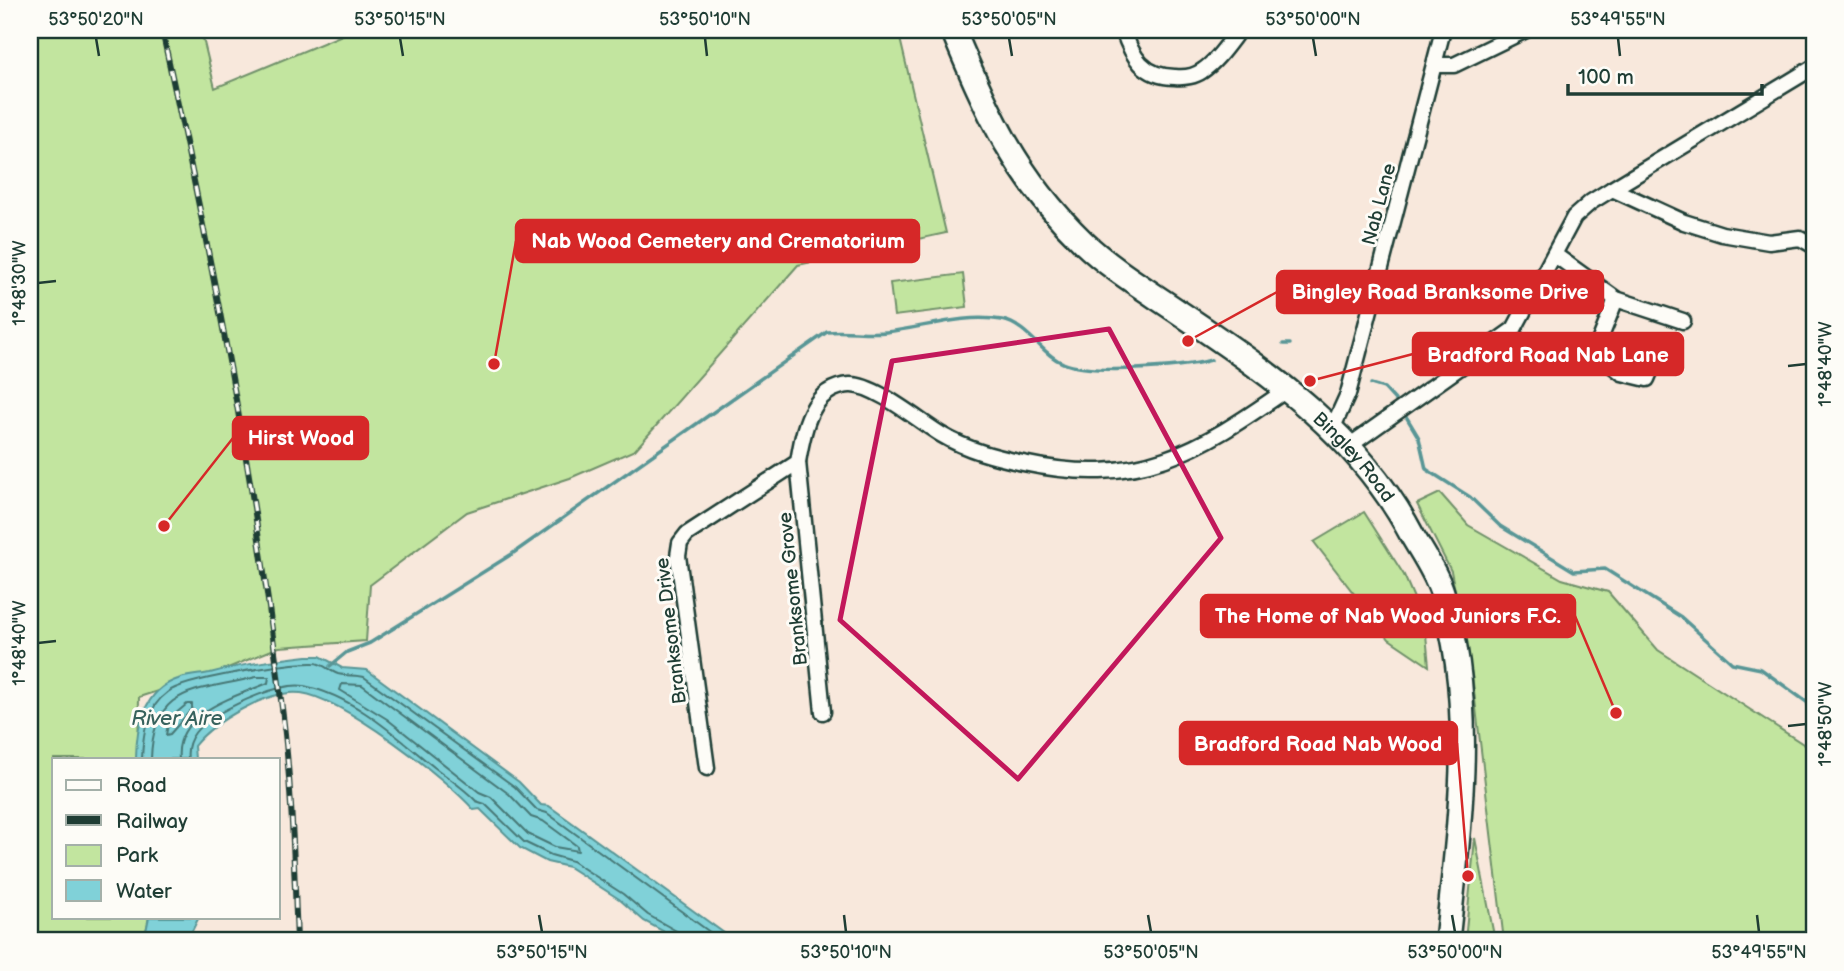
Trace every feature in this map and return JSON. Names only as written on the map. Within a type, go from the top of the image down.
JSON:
[{"type":"highway","name":"Bingley Road","points":[[953,30],[990,120],[1025,176],[1084,243],[1289,388],[1333,427],[1398,507],[1441,590],[1461,681],[1463,773],[1447,941]]},
{"type":"street","points":[[1123,30],[1131,54],[1146,70],[1163,77],[1184,78],[1201,72],[1239,30]]},
{"type":"street","name":"Nab Lane","points":[[1333,427],[1348,394],[1443,30]]},
{"type":"street","points":[[1436,65],[1454,65],[1526,30]]},
{"type":"street","points":[[1349,446],[1514,329],[1574,217],[1591,202],[1814,67]]},
{"type":"street","points":[[1612,190],[1684,222],[1722,234],[1769,242],[1800,238],[1814,230]]},
{"type":"street","points":[[1800,238],[1814,246]]},
{"type":"street","points":[[1555,255],[1616,299],[1684,321]]},
{"type":"street","points":[[1616,299],[1595,352],[1622,373],[1647,379],[1652,367]]},
{"type":"street","points":[[798,462],[803,431],[817,401],[834,389],[850,385],[874,391],[951,441],[976,451],[1040,466],[1084,472],[1117,472],[1146,467],[1181,453],[1231,429],[1289,388]]},
{"type":"street","name":"Branksome Grove","points":[[798,462],[823,712]]},
{"type":"street","name":"Branksome Drive","points":[[707,768],[678,555],[680,543],[687,534],[798,462]]},
{"type":"highlighted area","points":[[1109,329],[1221,538],[1018,779],[840,620],[892,361]]},
{"type":"green space","points":[[30,30],[201,30],[215,88],[354,30],[898,30],[946,233],[798,265],[635,450],[570,478],[467,512],[370,585],[366,641],[279,647],[223,670],[139,697],[138,758],[52,758],[52,918],[149,918],[144,941],[30,941]]},
{"type":"green space","points":[[963,274],[967,307],[894,316],[890,283]]},
{"type":"green space","points":[[1440,493],[1468,525],[1562,579],[1608,592],[1658,650],[1814,751],[1814,941],[1504,941],[1472,675],[1451,571],[1417,504]]},
{"type":"green space","points":[[1364,512],[1404,575],[1425,624],[1429,666],[1389,639],[1314,542]]},
{"type":"green space","points":[[1475,838],[1495,941],[1465,941]]},
{"type":"water","name":"River Aire","points":[[320,656],[342,668],[367,670],[519,782],[541,805],[549,806],[735,941],[681,941],[644,921],[619,899],[569,867],[547,862],[520,848],[480,809],[474,810],[418,760],[366,724],[319,698],[288,693],[242,709],[214,727],[194,746],[195,758],[136,758],[144,711],[166,684],[186,677],[258,663]]},
{"type":"water","points":[[149,918],[198,918],[187,941],[144,941]]},
{"type":"waterway","points":[[330,666],[347,652],[370,643],[512,554],[827,332],[886,332],[987,318],[1011,323],[1055,359],[1076,367],[1136,369],[1179,366],[1211,360]]},
{"type":"waterway","points":[[1283,344],[1290,344]]},
{"type":"waterway","points":[[1371,384],[1384,388],[1395,400]]},
{"type":"waterway","points":[[1407,418],[1419,438],[1426,469],[1470,497],[1500,526],[1574,571],[1605,569],[1681,617],[1732,663],[1761,669],[1808,703],[1809,737],[1814,740]]},
{"type":"railway","points":[[162,30],[198,199],[259,538],[285,737],[297,941]]},
{"type":"place","name":"Bingley Road Branksome Drive","points":[[1188,341]]},
{"type":"place","name":"Nab Wood Cemetery and Crematorium","points":[[494,364]]},
{"type":"place","name":"Bradford Road Nab Lane","points":[[1310,381]]},
{"type":"place","name":"Hirst Wood","points":[[164,526]]},
{"type":"place","name":"The Home of Nab Wood Juniors F.C.","points":[[1616,713]]},
{"type":"place","name":"Bradford Road Nab Wood","points":[[1468,876]]}]
